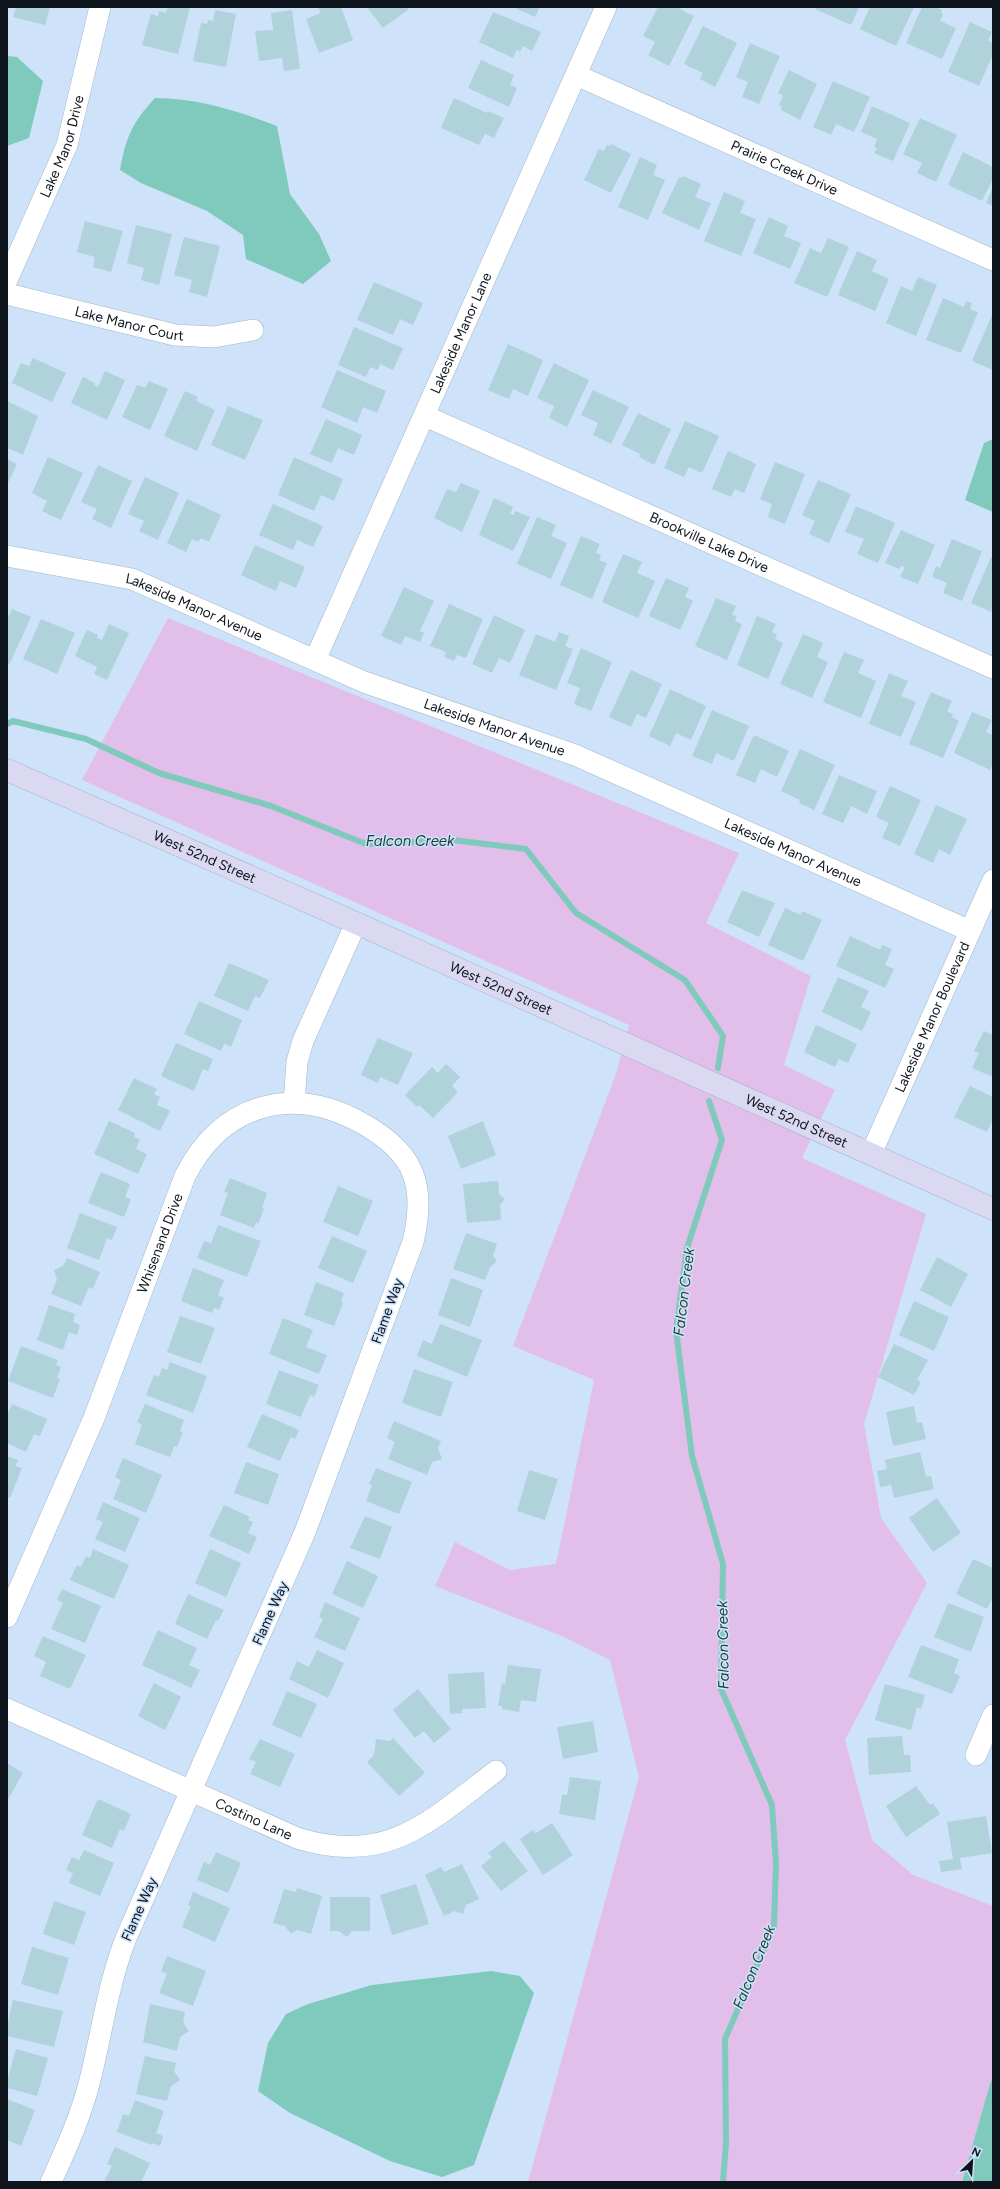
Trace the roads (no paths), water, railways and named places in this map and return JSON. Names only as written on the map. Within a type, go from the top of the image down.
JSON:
[{"type":"street","name":"Lake Manor Drive","points":[[7,280],[67,145],[100,7]]},
{"type":"street","name":"Lakeside Manor Lane","points":[[315,660],[426,416],[606,7]]},
{"type":"street","name":"Prairie Creek Drive","points":[[576,75],[993,260]]},
{"type":"street","name":"Lake Manor Court","points":[[7,294],[175,334],[214,337],[253,330]]},
{"type":"street","name":"Brookville Lake Drive","points":[[426,416],[993,668]]},
{"type":"street","name":"Lakeside Manor Avenue","points":[[7,556],[132,579],[364,682],[574,755],[970,931]]},
{"type":"street","name":"West 52nd Street","points":[[7,770],[356,923],[993,1209]]},
{"type":"street","name":"Lakeside Manor Boulevard","points":[[872,1154],[993,880]]},
{"type":"street","points":[[294,1103],[297,1062],[303,1041],[356,923]]},
{"type":"street","name":"Whisenand Drive","points":[[7,1617],[94,1418],[185,1176],[191,1164],[209,1138],[240,1116],[264,1107],[294,1103]]},
{"type":"street","name":"Flame Way","points":[[51,2182],[72,2136],[85,2100],[109,1990],[122,1949],[306,1532],[413,1242],[417,1221],[417,1192],[413,1173],[407,1162],[389,1141],[363,1124],[334,1110],[314,1105],[294,1103]]},
{"type":"street","name":"Costino Lane","points":[[7,1710],[297,1838],[316,1844],[345,1848],[365,1846],[394,1839],[423,1826],[496,1771]]},
{"type":"street","points":[[976,1755],[993,1715]]},
{"type":"waterway","name":"Falcon Creek","points":[[7,724],[13,721],[86,739],[159,773],[271,806],[366,844],[453,840],[526,849],[576,913],[685,980],[723,1036],[718,1068]]},
{"type":"waterway","name":"Falcon Creek","points":[[709,1101],[722,1140],[687,1248],[676,1330],[692,1456],[723,1564],[721,1689],[772,1805],[776,1864],[774,1926],[725,2039],[726,2143],[723,2182]]}]
